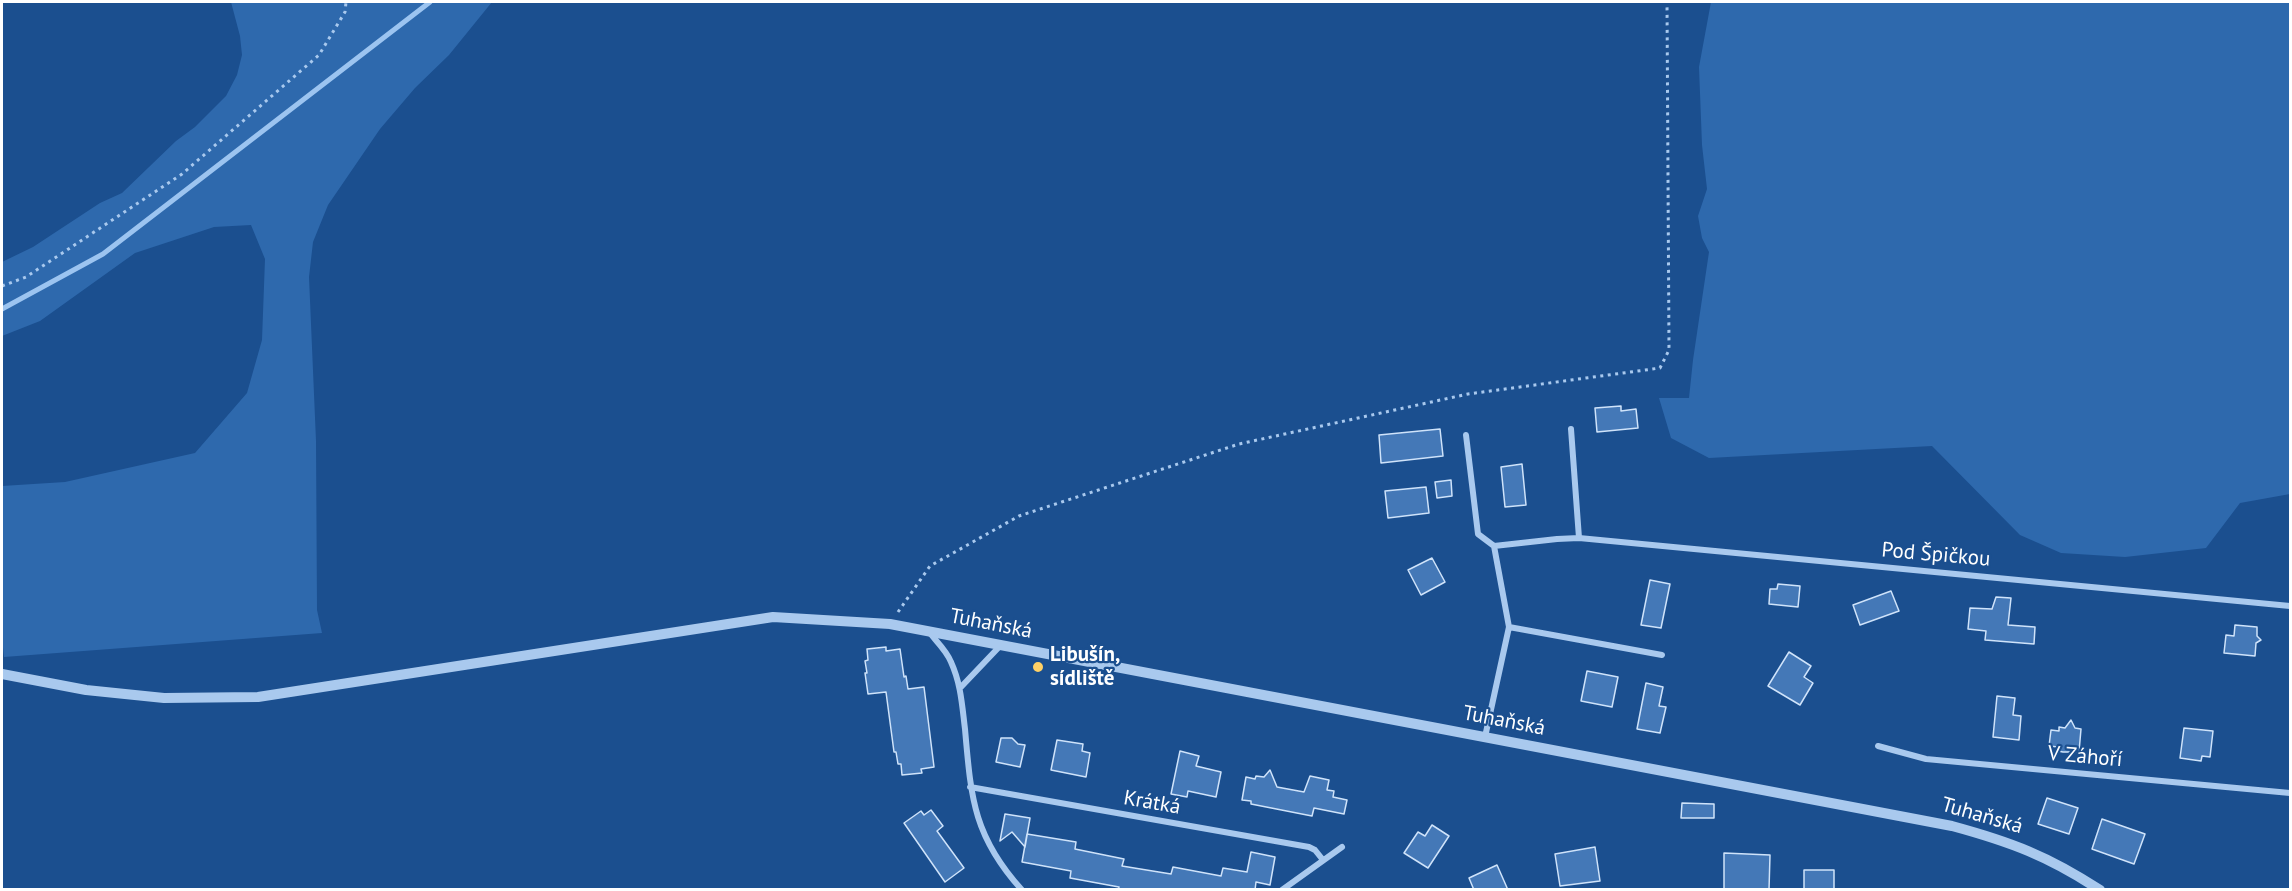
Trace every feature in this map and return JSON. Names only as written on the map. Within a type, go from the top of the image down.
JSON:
[{"type":"street","points":[[1571,429],[1579,538]]},
{"type":"street","points":[[1466,435],[1478,534],[1494,546],[1509,627],[1485,737]]},
{"type":"street","name":"Pod Špičkou","points":[[1494,546],[1557,538],[1579,538],[2290,606]]},
{"type":"street","name":"Tuhaňská","points":[[2,674],[86,690],[165,698],[258,697],[773,617],[890,624],[1952,826],[2006,841],[2037,853],[2067,868],[2100,890]]},
{"type":"street","points":[[1509,627],[1662,655]]},
{"type":"street","points":[[929,632],[950,659],[960,687],[970,787],[980,826],[991,851],[1004,871],[1022,890]]},
{"type":"street","points":[[960,687],[1000,645]]},
{"type":"street","name":"V Záhoří","points":[[1878,746],[1926,759],[2290,793]]},
{"type":"street","name":"Krátká","points":[[970,787],[1309,847],[1316,850],[1323,860]]},
{"type":"street","points":[[1282,890],[1342,846]]},
{"type":"path","points":[[2,286],[26,277],[182,174],[319,55],[345,12],[346,2]]},
{"type":"path","points":[[890,624],[930,566],[1019,516],[1239,444],[1468,394],[1660,368],[1669,350],[1667,2]]},
{"type":"shaded area","points":[[231,2],[492,2],[449,55],[415,88],[380,129],[328,205],[313,242],[309,277],[316,441],[317,610],[322,633],[4,657],[2,486],[65,482],[195,453],[247,393],[262,340],[265,259],[251,225],[214,227],[135,253],[40,321],[2,336],[2,262],[33,247],[100,203],[122,193],[226,96],[237,75],[242,55],[240,36]]},
{"type":"shaded area","points":[[1711,2],[2290,2],[2290,494],[2240,503],[2206,548],[2125,557],[2061,553],[2020,535],[1932,446],[1709,458],[1671,438],[1659,398],[1689,398],[1709,252],[1702,238],[1698,216],[1707,189],[1702,145],[1699,67]]},
{"type":"building","points":[[1621,406],[1621,411],[1636,409],[1638,428],[1597,432],[1595,408]]},
{"type":"building","points":[[1440,429],[1443,456],[1381,463],[1379,435]]},
{"type":"building","points":[[1522,464],[1526,505],[1505,507],[1501,467]]},
{"type":"building","points":[[1451,480],[1452,496],[1437,498],[1435,482]]},
{"type":"building","points":[[1426,487],[1429,513],[1388,518],[1385,491]]},
{"type":"building","points":[[1432,558],[1445,582],[1421,595],[1408,570]]},
{"type":"building","points":[[1650,580],[1670,584],[1661,628],[1641,625]]},
{"type":"building","points":[[1778,584],[1800,586],[1798,607],[1769,604],[1770,589],[1777,589]]},
{"type":"building","points":[[1891,591],[1899,611],[1860,625],[1853,605]]},
{"type":"building","points":[[1996,597],[2011,598],[2008,625],[2035,627],[2034,644],[1985,640],[1986,631],[1968,629],[1970,608],[1992,609]]},
{"type":"building","points":[[2235,625],[2257,627],[2257,636],[2261,640],[2256,643],[2255,656],[2224,653],[2226,635],[2234,636]]},
{"type":"building","points":[[886,647],[886,651],[900,649],[908,689],[924,687],[934,767],[921,769],[922,773],[902,775],[901,764],[898,764],[896,752],[894,752],[886,692],[868,694],[865,673],[867,673],[865,661],[868,660],[867,649]]},
{"type":"building","points":[[1789,652],[1811,666],[1804,677],[1813,683],[1800,705],[1768,686]]},
{"type":"building","points":[[1587,671],[1618,677],[1612,707],[1581,701]]},
{"type":"building","points":[[1646,683],[1663,687],[1659,706],[1666,707],[1660,733],[1637,729]]},
{"type":"building","points":[[1997,696],[2015,698],[2013,715],[2021,716],[2019,740],[1993,737]]},
{"type":"building","points":[[2071,720],[2075,728],[2081,729],[2079,752],[2058,751],[2058,747],[2049,746],[2051,730],[2059,731],[2059,727],[2065,728]]},
{"type":"building","points":[[2184,728],[2213,731],[2210,757],[2202,756],[2201,761],[2180,758]]},
{"type":"building","points":[[1001,738],[1012,738],[1018,744],[1025,745],[1020,767],[996,762]]},
{"type":"building","points":[[1057,740],[1083,744],[1082,751],[1090,753],[1086,777],[1051,770]]},
{"type":"building","points":[[1180,751],[1199,756],[1196,766],[1221,772],[1216,797],[1188,791],[1187,797],[1171,794]]},
{"type":"building","points":[[1270,770],[1277,787],[1304,792],[1310,776],[1329,780],[1327,790],[1334,791],[1333,797],[1347,800],[1344,814],[1314,808],[1312,816],[1251,804],[1251,801],[1242,800],[1246,777],[1255,779],[1256,776],[1264,777]]},
{"type":"building","points":[[2047,798],[2078,808],[2069,834],[2038,824]]},
{"type":"building","points":[[1682,803],[1714,804],[1714,818],[1681,818]]},
{"type":"building","points":[[931,810],[943,826],[937,831],[964,868],[945,882],[904,823],[921,811],[924,815]]},
{"type":"building","points":[[1005,814],[1030,818],[1025,847],[1012,832],[1000,841]]},
{"type":"building","points":[[2102,819],[2145,834],[2134,864],[2092,849]]},
{"type":"building","points":[[1432,825],[1449,836],[1428,868],[1404,853],[1418,832],[1425,836]]},
{"type":"building","points":[[1027,834],[1076,842],[1075,849],[1124,859],[1122,866],[1171,874],[1173,867],[1221,876],[1223,868],[1247,872],[1251,852],[1275,857],[1270,885],[1256,882],[1255,890],[1118,890],[1119,887],[1070,878],[1071,871],[1022,862]]},
{"type":"building","points":[[1595,847],[1600,881],[1560,886],[1555,854]]},
{"type":"building","points":[[1724,853],[1770,855],[1769,890],[1724,889]]},
{"type":"building","points":[[1497,865],[1508,890],[1474,890],[1469,878]]},
{"type":"building","points":[[1804,870],[1834,870],[1834,890],[1804,890]]},
{"type":"waterway","points":[[2,309],[103,254],[430,2]]},
{"type":"place","name":"Libušín, sídliště","points":[[1038,667]]}]
